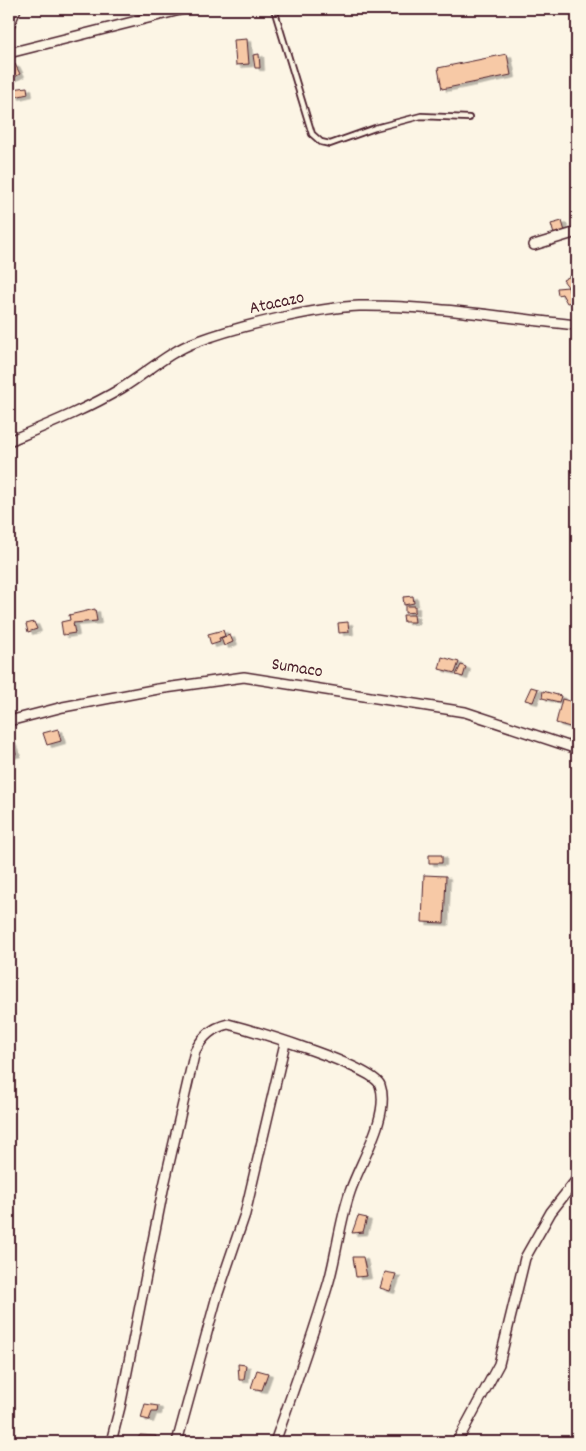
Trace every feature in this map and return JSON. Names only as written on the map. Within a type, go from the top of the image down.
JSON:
[{"type":"street","points":[[9,26],[16,9]]},
{"type":"street","points":[[9,53],[184,9]]},
{"type":"street","points":[[534,245],[577,232]]},
{"type":"street","name":"Atacazo","points":[[9,441],[122,388],[162,359],[194,342],[229,331],[308,313],[357,306],[448,309],[577,325]]},
{"type":"street","name":"Sumaco","points":[[9,721],[64,707],[149,691],[244,677],[465,712],[577,749]]},
{"type":"street","points":[[111,1442],[120,1407],[163,1190],[195,1051],[207,1034],[216,1027],[228,1024],[333,1058],[373,1075],[380,1085],[381,1116],[350,1193],[330,1278],[313,1334],[275,1442]]},
{"type":"street","points":[[177,1442],[217,1296],[245,1214],[285,1043]]},
{"type":"street","points":[[457,1442],[499,1364],[525,1258],[551,1212],[577,1178]]},
{"type":"lane","points":[[274,9],[312,134],[321,142],[330,144],[375,128],[421,116],[470,118]]},
{"type":"building","points":[[247,39],[249,64],[236,65],[234,40]]},
{"type":"building","points":[[259,54],[260,68],[255,68],[253,55]]},
{"type":"building","points":[[507,54],[511,75],[442,89],[438,68]]},
{"type":"building","points":[[15,64],[20,74],[9,80],[9,68]]},
{"type":"building","points":[[27,87],[28,94],[15,97],[13,89]]},
{"type":"building","points":[[562,221],[566,235],[555,238],[551,224]]},
{"type":"building","points":[[574,274],[577,283],[569,288],[563,280]]},
{"type":"building","points":[[568,287],[572,302],[567,303],[562,294],[558,295],[557,288]]},
{"type":"building","points":[[413,596],[414,603],[404,605],[403,597]]},
{"type":"building","points":[[405,606],[415,606],[415,612],[405,613]]},
{"type":"building","points":[[95,609],[97,621],[73,623],[75,633],[63,635],[61,622],[70,620],[69,615]]},
{"type":"building","points":[[403,615],[414,615],[415,622],[404,622]]},
{"type":"building","points":[[34,622],[37,629],[28,632],[26,624]]},
{"type":"building","points":[[348,622],[349,632],[339,633],[338,623]]},
{"type":"building","points":[[223,630],[225,636],[219,638],[220,642],[211,645],[208,634]]},
{"type":"building","points":[[230,635],[233,642],[224,646],[221,638]]},
{"type":"building","points":[[442,657],[459,662],[455,673],[439,669]]},
{"type":"building","points":[[461,665],[466,667],[463,677],[456,675]]},
{"type":"building","points":[[531,687],[538,689],[533,702],[525,700]]},
{"type":"building","points":[[543,691],[561,696],[559,702],[542,698]]},
{"type":"building","points":[[562,699],[577,703],[577,729],[556,723]]},
{"type":"building","points":[[58,729],[61,741],[47,745],[43,733]]},
{"type":"building","points":[[11,741],[16,754],[9,756],[9,742]]},
{"type":"building","points":[[429,855],[442,855],[442,863],[429,863]]},
{"type":"building","points":[[424,875],[446,876],[444,923],[422,922]]},
{"type":"building","points":[[358,1216],[367,1218],[363,1232],[352,1233]]},
{"type":"building","points":[[353,1257],[363,1257],[367,1276],[356,1277]]},
{"type":"building","points":[[385,1272],[396,1274],[390,1291],[380,1288]]},
{"type":"building","points":[[238,1364],[246,1365],[244,1380],[239,1380]]},
{"type":"building","points":[[257,1370],[268,1373],[262,1390],[251,1388]]},
{"type":"building","points":[[145,1404],[158,1406],[157,1412],[152,1412],[149,1420],[141,1418]]},
{"type":"building","points":[[140,1435],[156,1436],[154,1442],[136,1441]]}]
